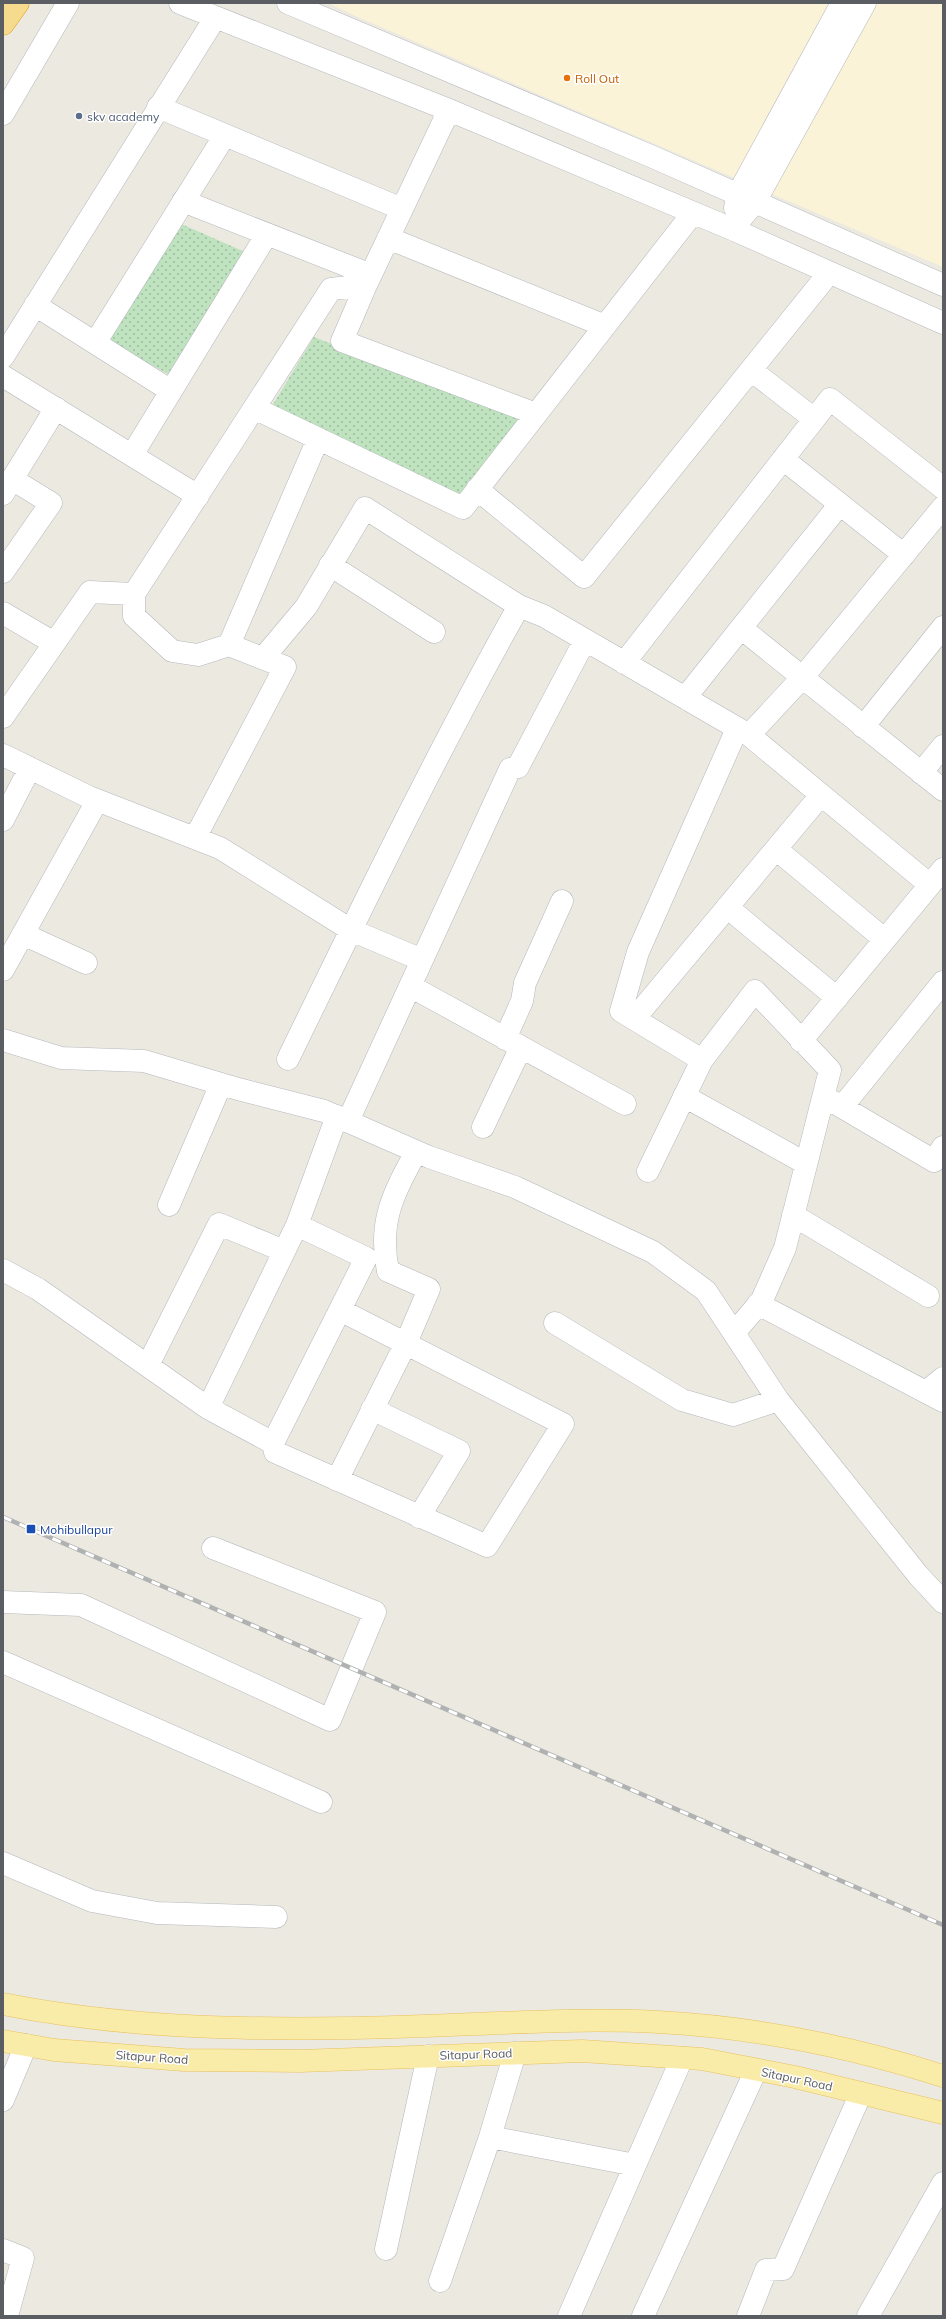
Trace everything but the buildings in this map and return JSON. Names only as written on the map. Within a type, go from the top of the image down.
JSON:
[{"type":"highway","points":[[3,24],[18,3]]},
{"type":"main road","points":[[3,2004],[33,2010],[190,2028],[354,2028],[546,2021],[659,2022],[774,2034],[915,2067],[943,2076]]},
{"type":"main road","name":"Sitapur Road","points":[[3,2041],[54,2050],[184,2060],[300,2061],[582,2051],[702,2059],[861,2093],[943,2113]]},
{"type":"street","points":[[3,114],[68,3]]},
{"type":"street","points":[[180,3],[449,110],[732,229],[943,323]]},
{"type":"street","points":[[288,3],[746,198],[943,285]]},
{"type":"street","points":[[732,229],[842,3]]},
{"type":"street","points":[[746,198],[865,3]]},
{"type":"street","points":[[3,357],[215,18]]},
{"type":"street","points":[[158,107],[402,209]]},
{"type":"street","points":[[449,110],[368,280],[342,341],[536,414]]},
{"type":"street","points":[[95,343],[225,135]]},
{"type":"street","points":[[184,201],[267,234],[368,280]]},
{"type":"street","points":[[254,408],[463,508],[693,213]]},
{"type":"street","points":[[132,455],[267,234]]},
{"type":"street","points":[[388,238],[605,326]]},
{"type":"street","points":[[477,490],[584,577],[829,273]]},
{"type":"street","points":[[195,838],[285,667],[264,657],[229,645],[198,655],[172,651],[134,616],[134,594],[331,289],[368,280]]},
{"type":"street","points":[[35,306],[170,391]]},
{"type":"street","points":[[751,370],[814,419]]},
{"type":"street","points":[[3,376],[198,496]]},
{"type":"street","points":[[624,663],[830,399],[943,488]]},
{"type":"street","points":[[3,572],[51,503],[8,486],[56,408]]},
{"type":"street","points":[[229,645],[318,439]]},
{"type":"street","points":[[783,459],[904,555]]},
{"type":"street","points":[[685,698],[840,504]]},
{"type":"street","points":[[702,1060],[621,1012],[638,952],[743,732],[802,678],[943,507]]},
{"type":"street","points":[[264,657],[306,607],[364,508],[519,606],[544,616],[743,732],[821,795],[936,877],[801,1041]]},
{"type":"street","points":[[330,565],[434,632]]},
{"type":"street","points":[[6,706],[54,643],[90,592],[134,594]]},
{"type":"street","points":[[288,1059],[351,930],[493,652],[519,606]]},
{"type":"street","points":[[3,613],[54,643]]},
{"type":"street","points":[[863,727],[943,627]]},
{"type":"street","points":[[741,628],[943,790]]},
{"type":"street","points":[[208,1408],[284,1251],[342,1119],[410,986],[510,769],[518,767],[585,640]]},
{"type":"street","points":[[921,773],[943,746]]},
{"type":"street","points":[[3,755],[97,801],[220,848],[351,930],[422,960]]},
{"type":"street","points":[[3,820],[30,768]]},
{"type":"street","points":[[634,1019],[821,795]]},
{"type":"street","points":[[3,970],[97,801]]},
{"type":"street","points":[[776,849],[884,939]]},
{"type":"street","points":[[483,1127],[513,1043],[525,983],[562,901]]},
{"type":"street","points":[[727,907],[836,998]]},
{"type":"street","points":[[23,934],[86,963]]},
{"type":"street","points":[[410,986],[626,1104]]},
{"type":"street","points":[[648,1171],[702,1060],[755,991],[830,1070],[785,1248],[758,1304],[734,1334]]},
{"type":"street","points":[[842,1107],[940,993]]},
{"type":"street","points":[[3,1040],[61,1058],[144,1061],[221,1084],[324,1111],[416,1152],[516,1187],[653,1252],[706,1291],[778,1400],[918,1575],[943,1602]]},
{"type":"street","points":[[169,1205],[221,1084]]},
{"type":"street","points":[[684,1096],[806,1163]]},
{"type":"street","points":[[823,1096],[934,1161],[943,1147]]},
{"type":"street","points":[[336,1480],[406,1343],[429,1289],[388,1271],[383,1248],[386,1218],[400,1182],[416,1152]]},
{"type":"street","points":[[793,1215],[928,1296]]},
{"type":"street","points":[[148,1366],[219,1224],[284,1251]]},
{"type":"street","points":[[296,1225],[366,1258],[273,1443],[275,1452],[487,1546],[563,1424],[340,1310]]},
{"type":"street","points":[[3,1270],[38,1289],[208,1408],[273,1443]]},
{"type":"street","points":[[758,1304],[938,1390]]},
{"type":"street","points":[[555,1323],[682,1400],[733,1415],[778,1400]]},
{"type":"street","points":[[372,1410],[459,1451],[419,1517]]},
{"type":"street","points":[[3,1602],[81,1605],[330,1720],[375,1612],[213,1548]]},
{"type":"street","points":[[3,1662],[321,1802]]},
{"type":"street","points":[[3,1863],[92,1901],[158,1913],[276,1918]]},
{"type":"street","points":[[3,2100],[26,2045]]},
{"type":"street","points":[[440,2281],[490,2137],[514,2053]]},
{"type":"street","points":[[386,2249],[428,2056]]},
{"type":"street","points":[[570,2316],[682,2058]]},
{"type":"street","points":[[643,2316],[756,2070]]},
{"type":"street","points":[[748,2316],[766,2270],[783,2269],[861,2093]]},
{"type":"street","points":[[490,2137],[635,2165]]},
{"type":"street","points":[[868,2316],[943,2183]]},
{"type":"street","points":[[3,2250],[23,2258],[7,2316]]},
{"type":"shaded area","points":[[328,3],[943,3],[943,267],[360,18]]},
{"type":"green space","points":[[179,223],[245,252],[168,374],[108,341]]},
{"type":"green space","points":[[314,337],[519,419],[459,496],[272,406]]},
{"type":"railway","points":[[3,1517],[943,1925]]},
{"type":"place","name":"Roll Out","points":[[567,78]]},
{"type":"place","name":"skv academy","points":[[79,116]]},
{"type":"place","name":"Mohibullapur","points":[[31,1529]]}]
